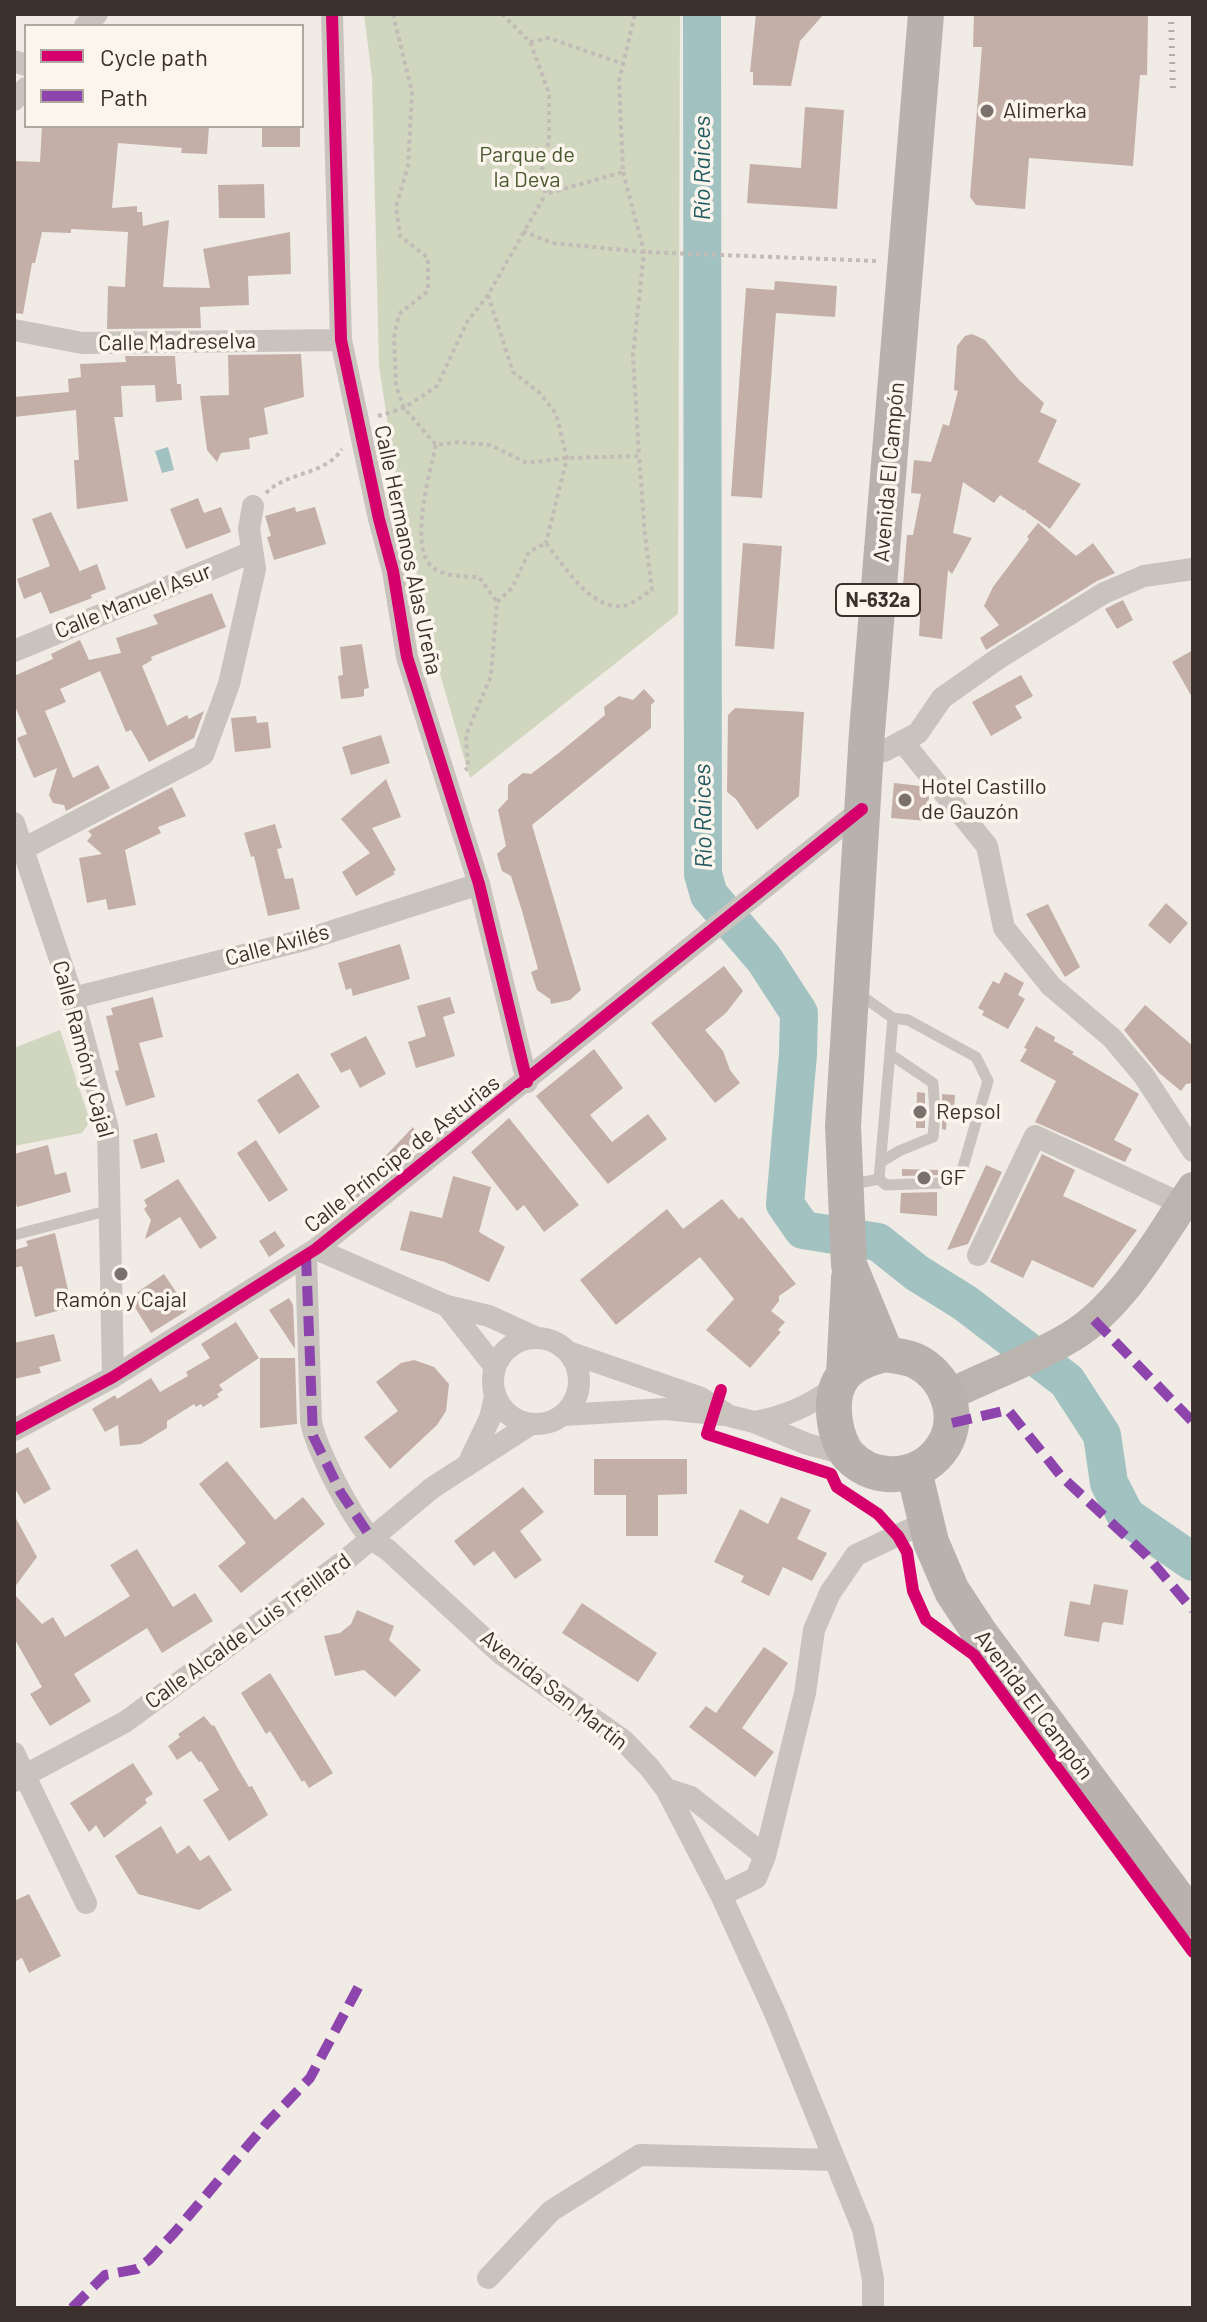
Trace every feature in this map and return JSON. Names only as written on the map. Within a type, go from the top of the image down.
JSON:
[{"type":"main road","name":"Avenida El Campón","points":[[886,1354],[849,1265],[843,1126],[866,755],[926,14]]},
{"type":"main road","points":[[839,1381],[865,1359],[886,1354],[916,1360],[938,1377],[964,1387],[945,1443],[932,1461],[914,1471],[882,1474],[864,1468],[848,1455],[836,1429],[839,1381],[849,1265]]},
{"type":"main road","name":"Avenida El Campón","points":[[914,1471],[931,1542],[952,1591],[979,1632],[1193,1919]]},
{"type":"street","name":"Calle Hermanos Alas Ureña","points":[[332,14],[341,340],[393,571],[407,657],[479,884],[527,1082]]},
{"type":"street","name":"Calle Madreselva","points":[[14,330],[82,343],[341,340]]},
{"type":"street","points":[[17,834],[203,755],[229,684],[255,569],[249,529],[253,506]]},
{"type":"street","name":"Calle Manuel Asur","points":[[14,651],[252,552]]},
{"type":"street","points":[[866,755],[884,751],[918,733],[942,698],[999,658],[1104,593],[1144,576],[1193,569]]},
{"type":"street","points":[[902,741],[987,846],[1004,928],[1051,986],[1112,1038],[1144,1076],[1193,1151]]},
{"type":"street","name":"Calle Príncipe de Asturias","points":[[14,1430],[113,1377],[311,1252],[527,1082],[714,926],[747,903],[862,809]]},
{"type":"street","name":"Calle Ramón y Cajal","points":[[17,834],[73,998],[108,1129],[113,1377]]},
{"type":"street","name":"Calle Avilés","points":[[73,998],[308,939],[479,884]]},
{"type":"street","points":[[964,1387],[1071,1337],[1094,1320],[1133,1276],[1188,1196],[1035,1136],[978,1255]]},
{"type":"street","points":[[311,1252],[447,1306],[489,1316],[537,1338]]},
{"type":"street","name":"Avenida San Martín","points":[[311,1252],[313,1436],[341,1493],[372,1539],[388,1550],[500,1653],[623,1740],[666,1789],[721,1895],[775,2013],[863,2229],[873,2279],[873,2308]]},
{"type":"street","points":[[447,1306],[495,1367]]},
{"type":"street","points":[[730,1416],[701,1398],[568,1352],[549,1339],[537,1338],[516,1343],[500,1357],[493,1377],[495,1396],[509,1415],[531,1424],[543,1424],[564,1415],[665,1409],[730,1416],[754,1422],[807,1444],[848,1455]]},
{"type":"street","points":[[564,1415],[579,1391],[580,1377],[568,1352]]},
{"type":"street","points":[[754,1422],[781,1417],[811,1404],[839,1381]]},
{"type":"street","name":"Calle Alcalde Luis Treillard","points":[[469,1462],[490,1418],[495,1396]]},
{"type":"street","name":"Calle Alcalde Luis Treillard","points":[[19,1780],[125,1722],[372,1539],[432,1488],[531,1424]]},
{"type":"street","points":[[721,1895],[756,1878],[765,1856],[805,1693],[814,1630],[830,1593],[856,1555],[926,1522]]},
{"type":"street","points":[[14,1753],[19,1780],[86,1903]]},
{"type":"street","points":[[666,1789],[691,1797],[765,1856]]},
{"type":"street","points":[[488,2278],[551,2211],[640,2155],[835,2160]]},
{"type":"lane","points":[[853,990],[893,1018],[908,1020],[976,1057],[988,1081],[961,1174],[940,1183],[886,1185],[879,1179]]},
{"type":"lane","points":[[879,1179],[893,1018]]},
{"type":"lane","points":[[881,1162],[933,1137],[935,1113],[933,1083],[890,1054]]},
{"type":"lane","points":[[844,1197],[879,1179]]},
{"type":"lane","points":[[14,1235],[110,1210]]},
{"type":"path","points":[[393,14],[412,92],[408,166],[396,207],[400,236],[428,258],[428,291],[399,314],[394,337],[396,386],[404,408],[436,445]]},
{"type":"path","points":[[502,14],[530,42],[549,93],[549,139],[540,178],[546,194]]},
{"type":"path","points":[[546,543],[577,584],[600,602],[627,605],[652,590],[645,536],[633,355],[644,252],[623,172],[619,81],[635,14]]},
{"type":"path","points":[[530,42],[549,38],[623,64]]},
{"type":"path","points":[[253,506],[277,482],[329,464],[362,427],[404,408],[437,386],[467,322],[488,295],[546,194],[623,172]]},
{"type":"path","points":[[523,231],[552,243],[644,252],[906,262]]},
{"type":"path","points":[[488,295],[513,372],[540,393],[556,414],[567,458],[546,543],[529,552],[512,588],[497,602]]},
{"type":"path","points":[[436,445],[458,442],[490,445],[527,463],[567,458],[639,456]]},
{"type":"path","points":[[436,445],[426,484],[422,519],[423,550],[431,566],[445,573],[479,577],[497,602],[491,676],[466,735],[468,768],[447,784]]},
{"type":"green space","name":"Parque de la Deva","points":[[364,14],[680,14],[678,614],[470,778],[430,639],[394,464],[379,366],[372,78]]},
{"type":"green space","points":[[60,1030],[90,1121],[82,1133],[14,1146],[14,1048]]},
{"type":"water","points":[[168,447],[174,470],[162,473],[155,451]]},
{"type":"building","points":[[756,14],[824,14],[800,41],[791,86],[753,85],[753,72],[750,72]]},
{"type":"building","points":[[974,14],[1148,14],[1147,75],[1140,75],[1133,166],[1029,158],[1025,209],[976,205],[970,197],[982,47],[973,47]]},
{"type":"building","points":[[805,107],[844,110],[837,209],[747,203],[750,164],[801,168]]},
{"type":"building","points":[[42,128],[209,128],[207,154],[181,153],[182,148],[118,143],[112,208],[137,206],[137,212],[142,212],[143,226],[169,220],[163,287],[210,288],[203,249],[290,232],[291,274],[248,276],[249,305],[200,307],[201,328],[107,329],[108,286],[125,287],[128,232],[71,229],[71,233],[42,232],[35,263],[32,263],[23,314],[14,313],[14,161],[40,162]]},
{"type":"building","points":[[262,128],[300,128],[300,147],[262,147]]},
{"type":"building","points":[[264,184],[265,218],[219,218],[218,185]]},
{"type":"building","points":[[775,281],[837,286],[835,317],[776,313],[762,498],[731,496],[746,288],[774,290]]},
{"type":"building","points":[[972,334],[985,340],[1019,380],[1044,403],[1040,412],[1057,420],[1038,462],[1081,484],[1050,529],[1026,509],[1024,511],[1000,495],[994,503],[963,482],[953,533],[972,538],[952,574],[948,570],[942,639],[919,636],[921,600],[902,598],[907,535],[913,535],[921,494],[911,493],[914,460],[931,462],[943,424],[949,426],[958,391],[954,390],[957,346],[965,336]]},
{"type":"building","points":[[301,354],[304,397],[264,408],[268,434],[249,438],[250,449],[221,453],[217,462],[207,450],[200,396],[229,395],[228,355]]},
{"type":"building","points":[[125,356],[175,356],[177,384],[181,384],[182,400],[156,402],[155,385],[121,386],[123,417],[114,417],[128,501],[77,509],[74,460],[79,460],[76,410],[14,417],[14,397],[69,392],[68,379],[81,377],[80,364],[126,362]]},
{"type":"building","points":[[198,498],[204,513],[221,507],[231,532],[186,549],[170,509]]},
{"type":"building","points":[[295,507],[296,512],[315,507],[326,544],[274,560],[265,516]]},
{"type":"building","points":[[51,512],[81,574],[80,571],[97,564],[106,589],[91,595],[92,598],[50,614],[41,592],[24,599],[17,579],[50,566],[32,519]]},
{"type":"building","points":[[1038,523],[1076,556],[1093,543],[1115,573],[986,650],[980,638],[999,625],[984,606],[993,587]]},
{"type":"building","points":[[743,543],[782,546],[774,649],[735,646]]},
{"type":"building","points":[[212,593],[226,627],[151,657],[152,660],[142,666],[167,726],[187,715],[189,719],[204,711],[194,738],[149,762],[131,730],[126,732],[100,671],[60,689],[66,702],[45,711],[73,778],[98,765],[110,788],[66,811],[64,805],[53,803],[49,795],[57,768],[34,778],[17,738],[27,734],[14,704],[14,676],[53,659],[51,654],[80,640],[89,660],[121,653],[116,638],[158,624],[153,615]]},
{"type":"building","points":[[1123,600],[1133,620],[1117,629],[1105,609]]},
{"type":"building","points":[[362,644],[369,688],[364,689],[364,696],[341,699],[338,676],[343,675],[340,647]]},
{"type":"building","points":[[1193,650],[1193,699],[1172,662]]},
{"type":"building","points":[[1021,675],[1033,696],[1015,706],[1022,718],[991,736],[972,702]]},
{"type":"building","points":[[644,689],[655,701],[651,705],[651,728],[532,825],[581,990],[570,1000],[551,1004],[550,999],[537,990],[531,972],[538,969],[522,911],[511,876],[502,871],[497,854],[506,846],[498,810],[508,799],[508,785],[523,773],[531,774],[560,752],[605,715],[604,707],[619,696],[633,700]]},
{"type":"building","points":[[735,708],[804,712],[799,796],[757,830],[736,799],[727,792],[728,715]]},
{"type":"building","points":[[256,716],[257,723],[268,722],[271,748],[235,752],[231,718]]},
{"type":"building","points":[[381,735],[390,763],[351,775],[342,747]]},
{"type":"building","points":[[386,779],[401,817],[372,828],[396,870],[393,872],[395,874],[356,896],[342,872],[370,853],[341,819]]},
{"type":"building","points":[[894,783],[920,786],[929,797],[927,821],[891,818]]},
{"type":"building","points":[[172,787],[186,816],[158,827],[161,833],[125,850],[136,905],[108,910],[106,899],[87,903],[79,858],[102,854],[87,841],[92,835],[88,831]]},
{"type":"building","points":[[275,824],[282,848],[277,849],[285,879],[293,878],[300,909],[268,916],[254,856],[251,857],[244,833]]},
{"type":"building","points":[[1166,903],[1188,923],[1170,944],[1148,925]]},
{"type":"building","points":[[1048,904],[1080,967],[1065,977],[1026,914]]},
{"type":"building","points":[[400,944],[410,979],[353,996],[351,988],[346,990],[338,963]]},
{"type":"building","points":[[724,966],[743,991],[726,1013],[705,1030],[723,1051],[730,1070],[740,1083],[715,1103],[651,1023]]},
{"type":"building","points":[[1005,972],[1024,983],[1018,995],[1025,999],[1008,1029],[982,1015],[984,1011],[978,1008],[993,981],[999,984]]},
{"type":"building","points":[[153,997],[163,1037],[139,1043],[155,1097],[126,1106],[115,1071],[119,1070],[106,1016],[113,1015],[111,1008]]},
{"type":"building","points":[[450,997],[455,1013],[443,1017],[455,1056],[416,1068],[408,1042],[426,1036],[417,1006]]},
{"type":"building","points":[[1145,1005],[1193,1046],[1193,1083],[1186,1084],[1181,1091],[1159,1073],[1124,1030]]},
{"type":"building","points":[[1036,1026],[1055,1037],[1054,1041],[1074,1052],[1072,1054],[1139,1094],[1114,1140],[1132,1149],[1125,1162],[1035,1122],[1056,1081],[1020,1061]]},
{"type":"building","points":[[366,1036],[386,1074],[360,1088],[350,1069],[341,1073],[330,1054]]},
{"type":"building","points":[[594,1049],[623,1088],[590,1115],[612,1142],[648,1114],[667,1139],[608,1184],[536,1096]]},
{"type":"building","points":[[298,1073],[320,1107],[279,1134],[257,1100]]},
{"type":"building","points":[[917,1092],[925,1093],[925,1128],[916,1128]]},
{"type":"building","points":[[942,1094],[955,1095],[954,1112],[947,1111],[946,1130],[942,1129]]},
{"type":"building","points":[[509,1118],[579,1205],[544,1232],[524,1205],[517,1211],[471,1152]]},
{"type":"building","points":[[413,1127],[422,1145],[347,1206],[343,1201]]},
{"type":"building","points":[[157,1133],[165,1162],[141,1169],[133,1140]]},
{"type":"building","points":[[256,1140],[288,1190],[269,1202],[237,1153]]},
{"type":"building","points":[[48,1145],[55,1175],[66,1172],[71,1192],[17,1207],[14,1154]]},
{"type":"building","points":[[1042,1154],[1075,1170],[1063,1196],[1137,1230],[1093,1288],[1032,1260],[1023,1278],[990,1262]]},
{"type":"building","points":[[986,1165],[1002,1172],[968,1244],[947,1250]]},
{"type":"building","points":[[902,1169],[938,1170],[938,1175],[902,1176]]},
{"type":"building","points":[[453,1176],[491,1187],[479,1232],[505,1247],[489,1282],[445,1262],[400,1250],[410,1211],[442,1218]]},
{"type":"building","points":[[178,1179],[217,1238],[200,1249],[180,1217],[145,1239],[151,1220],[144,1209],[147,1206],[144,1200]]},
{"type":"building","points":[[937,1192],[937,1216],[900,1213],[901,1193]]},
{"type":"building","points":[[722,1199],[739,1219],[742,1217],[796,1284],[779,1296],[771,1311],[785,1322],[778,1330],[781,1332],[750,1368],[706,1330],[734,1299],[700,1257],[616,1325],[580,1280],[667,1209],[683,1229]]},
{"type":"building","points":[[275,1231],[285,1246],[269,1257],[259,1241]]},
{"type":"building","points":[[55,1233],[72,1307],[35,1317],[22,1266],[14,1268],[14,1250],[28,1246],[26,1241]]},
{"type":"building","points":[[164,1274],[188,1310],[151,1333],[129,1298]]},
{"type":"building","points":[[289,1298],[293,1305],[295,1349],[269,1310]]},
{"type":"building","points":[[236,1322],[259,1358],[219,1385],[223,1390],[217,1394],[219,1397],[203,1407],[194,1404],[167,1421],[167,1428],[141,1444],[120,1446],[118,1425],[105,1432],[92,1409],[115,1395],[117,1399],[151,1378],[160,1392],[188,1376],[186,1372],[210,1358],[201,1344]]},
{"type":"building","points":[[54,1334],[61,1361],[39,1367],[41,1373],[14,1379],[14,1343]]},
{"type":"building","points":[[260,1358],[295,1358],[297,1424],[260,1428]]},
{"type":"building","points":[[414,1360],[434,1367],[449,1384],[446,1411],[437,1425],[390,1469],[364,1437],[398,1411],[376,1382],[401,1363]]},
{"type":"building","points":[[28,1447],[51,1489],[24,1504],[14,1487],[14,1455]]},
{"type":"building","points":[[594,1459],[687,1459],[687,1494],[658,1495],[658,1536],[626,1536],[626,1495],[594,1495]]},
{"type":"building","points":[[227,1461],[275,1520],[303,1497],[325,1524],[241,1593],[218,1566],[246,1543],[199,1484]]},
{"type":"building","points":[[523,1487],[544,1512],[520,1531],[542,1560],[515,1579],[494,1551],[474,1566],[454,1541]]},
{"type":"building","points":[[781,1497],[811,1510],[797,1539],[827,1553],[812,1581],[783,1567],[769,1596],[741,1582],[744,1576],[714,1562],[740,1509],[768,1524]]},
{"type":"building","points":[[14,1515],[37,1557],[14,1588]]},
{"type":"building","points":[[137,1549],[173,1607],[195,1593],[213,1621],[162,1653],[147,1628],[74,1674],[91,1701],[50,1726],[30,1694],[42,1687],[14,1638],[14,1594],[42,1624],[53,1617],[65,1637],[130,1596],[110,1565]]},
{"type":"building","points":[[1094,1584],[1128,1590],[1123,1625],[1104,1622],[1099,1642],[1064,1636],[1070,1601],[1090,1605]]},
{"type":"building","points":[[582,1603],[657,1653],[638,1682],[562,1633]]},
{"type":"building","points":[[357,1610],[394,1626],[389,1640],[421,1670],[395,1697],[364,1670],[335,1676],[324,1636],[340,1633],[351,1624]]},
{"type":"building","points":[[764,1647],[788,1663],[742,1728],[774,1752],[755,1777],[689,1727],[706,1706],[716,1713]]},
{"type":"building","points":[[270,1673],[333,1773],[309,1788],[270,1731],[266,1734],[241,1693]]},
{"type":"building","points":[[204,1716],[214,1725],[268,1815],[229,1841],[203,1800],[219,1790],[201,1761],[191,1751],[177,1760],[168,1746],[180,1737],[178,1734]]},
{"type":"building","points":[[133,1763],[153,1794],[145,1799],[147,1803],[104,1838],[96,1825],[89,1832],[70,1803]]},
{"type":"building","points":[[161,1826],[177,1854],[189,1845],[200,1861],[209,1855],[232,1890],[199,1910],[138,1894],[115,1856]]},
{"type":"building","points":[[29,1894],[61,1956],[29,1973],[22,1958],[14,1962],[14,1901]]},
{"type":"waterway","name":"Río Raices","points":[[702,14],[703,874],[709,895],[764,959],[799,1013],[785,1204],[803,1230],[878,1242],[917,1273],[965,1303],[1067,1381],[1102,1435],[1109,1483],[1126,1516],[1193,1562]]},
{"type":"railway","points":[[1171,14],[1173,93]]},
{"type":"marked path","points":[[306,1256],[313,1436],[341,1493],[372,1539]]},
{"type":"marked path","points":[[1094,1320],[1193,1422]]},
{"type":"marked path","points":[[952,1423],[1008,1410],[1061,1476],[1147,1556],[1193,1610]]},
{"type":"marked path","points":[[72,2308],[105,2275],[137,2269],[175,2232],[267,2123],[310,2078],[360,1984]]},
{"type":"cycle path","points":[[332,14],[341,340],[393,571],[407,657],[479,884],[527,1082]]},
{"type":"cycle path","points":[[14,1430],[113,1377],[316,1249],[862,809]]},
{"type":"cycle path","points":[[721,1390],[707,1434],[831,1474],[837,1487],[878,1514],[898,1536],[907,1552],[913,1591],[926,1620],[974,1655],[1193,1952]]},
{"type":"place","name":"Alimerka","points":[[987,111]]},
{"type":"place","name":"Hotel Castillo de Gauzón","points":[[905,800]]},
{"type":"place","name":"Repsol","points":[[920,1112]]},
{"type":"place","name":"GF","points":[[924,1178]]},
{"type":"place","name":"Ramón y Cajal","points":[[121,1274]]}]
